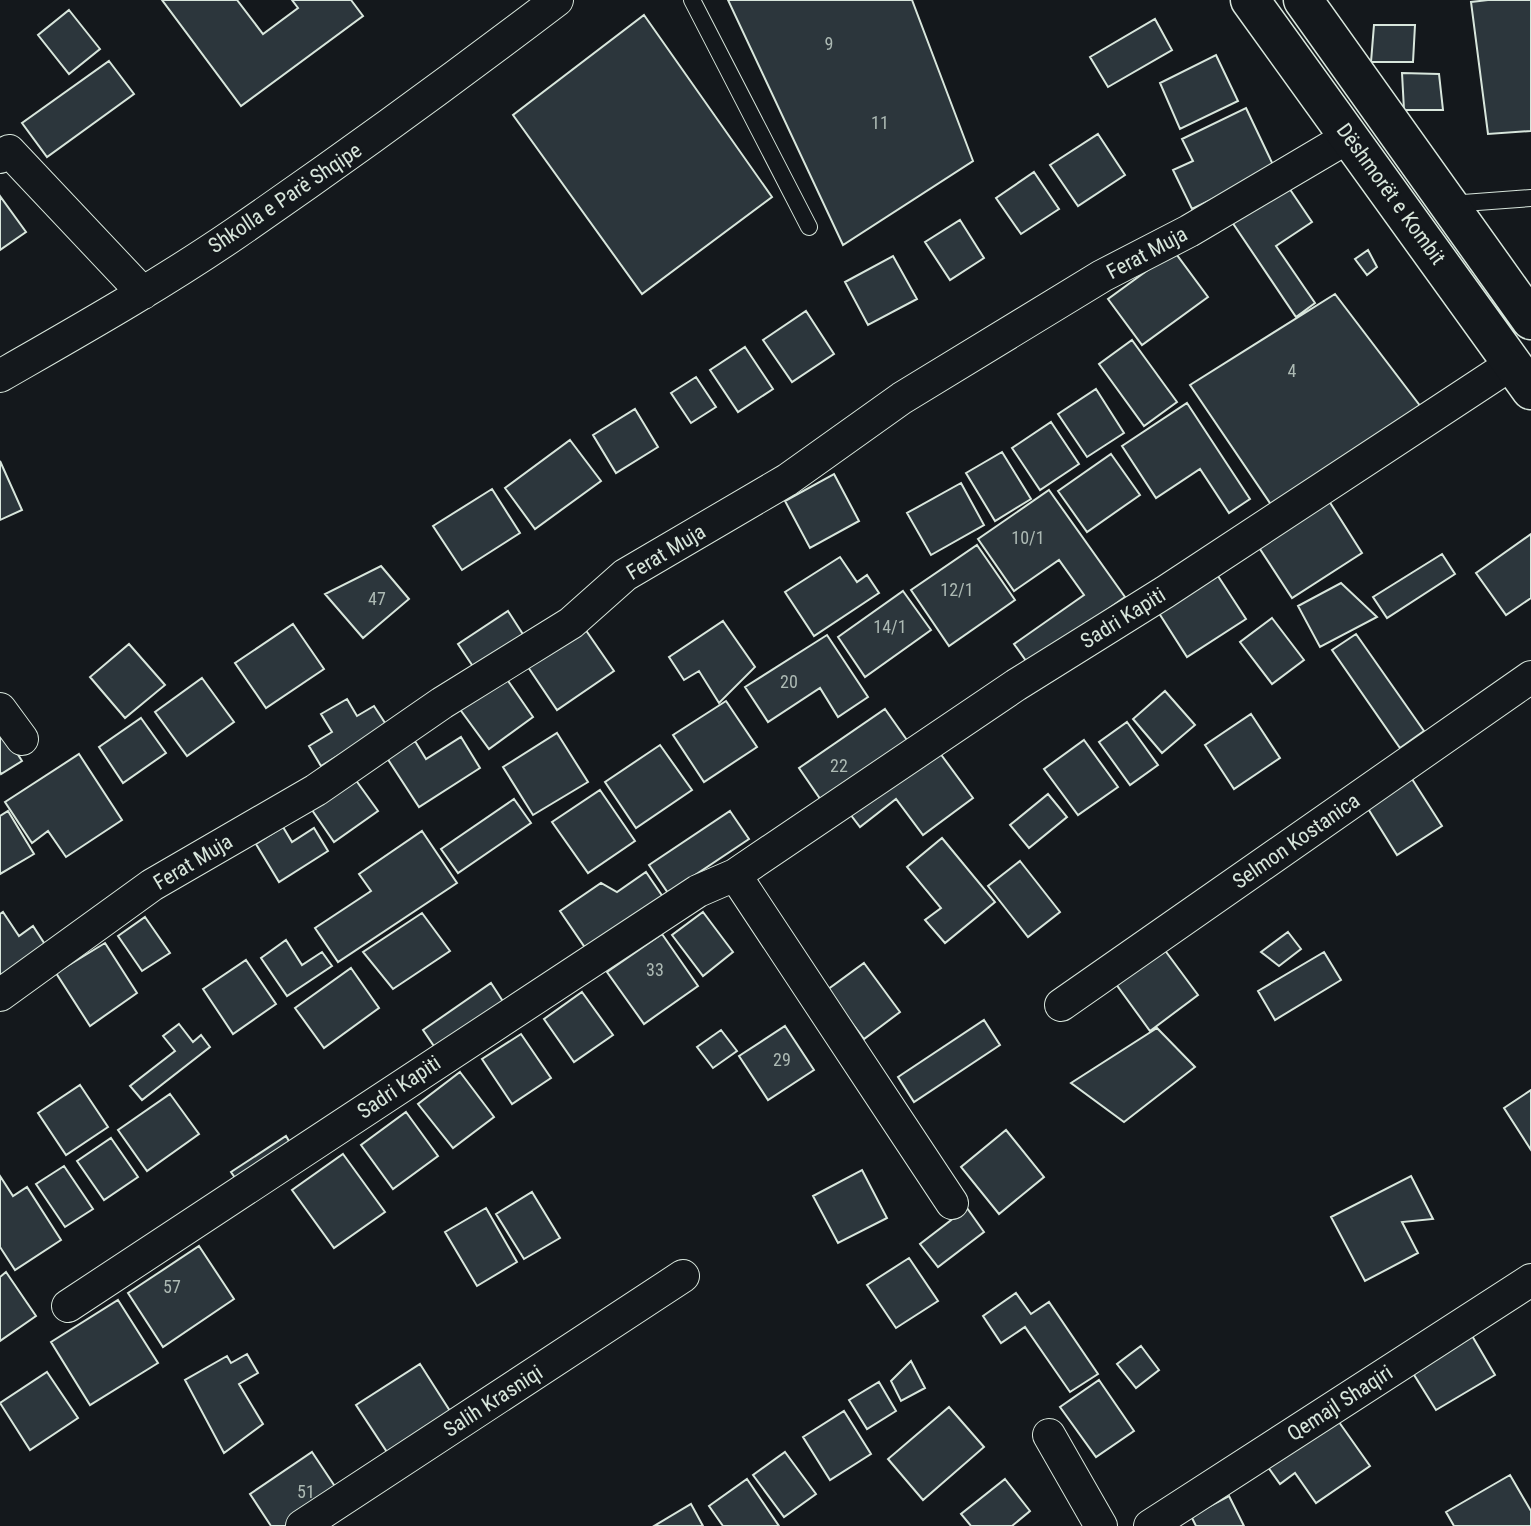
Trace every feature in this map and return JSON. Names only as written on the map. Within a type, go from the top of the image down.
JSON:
[{"type":"street","name":"Shkolla e Parë Shqipe","points":[[0,376],[143,293],[368,142],[557,0]]},
{"type":"street","name":"Dëshmorët e Kombit","points":[[1250,0],[1522,377]]},
{"type":"street","name":"Dëshmorët e Kombit","points":[[1303,0],[1531,320]]},
{"type":"street","name":"Ferat Muja","points":[[0,995],[152,885],[316,790],[442,703],[571,623],[625,575],[788,480],[902,398],[1102,276],[1189,232],[1350,136]]},
{"type":"street","points":[[3,148],[143,293]]},
{"type":"street","points":[[1414,225],[1449,204]]},
{"type":"street","name":"Sadri Kapiti","points":[[68,1306],[698,891],[735,875],[1016,685],[1522,377]]},
{"type":"street","name":"Selmon Kostanica","points":[[1061,1005],[1531,677]]},
{"type":"street","points":[[0,709],[22,739]]},
{"type":"street","points":[[735,875],[952,1203]]},
{"type":"street","name":"Salih Krasniqi","points":[[302,1526],[683,1276]]},
{"type":"street","name":"Qemajl Shaqiri","points":[[1150,1526],[1531,1280]]},
{"type":"street","points":[[1049,1435],[1101,1526]]},
{"type":"lane","points":[[692,0],[809,227]]},
{"type":"lane","points":[[1449,204],[1531,198]]},
{"type":"building","points":[[162,0],[237,0],[263,34],[298,8],[292,0],[351,0],[363,16],[241,106]]},
{"type":"building","points":[[728,0],[912,0],[973,161],[843,245]]},
{"type":"building","points":[[1531,0],[1531,131],[1488,134],[1471,2]]},
{"type":"building","points":[[69,10],[100,49],[69,74],[38,35]]},
{"type":"building","points":[[644,15],[772,197],[642,294],[513,115]]},
{"type":"building","points":[[1155,19],[1172,50],[1108,87],[1090,57]]},
{"type":"building","points":[[1374,25],[1415,25],[1413,62],[1371,62]]},
{"type":"building","points":[[1216,55],[1238,101],[1180,129],[1160,83]]},
{"type":"building","points":[[109,61],[134,94],[47,157],[22,123]]},
{"type":"building","points":[[1402,73],[1439,74],[1443,110],[1404,110]]},
{"type":"building","points":[[1246,108],[1275,169],[1192,209],[1173,170],[1193,161],[1182,139]]},
{"type":"building","points":[[1098,134],[1125,175],[1078,206],[1050,165]]},
{"type":"building","points":[[1034,172],[1059,209],[1021,234],[996,198]]},
{"type":"building","points":[[1287,185],[1312,222],[1276,246],[1315,303],[1296,317],[1232,222]]},
{"type":"building","points":[[0,196],[26,232],[0,250]]},
{"type":"building","points":[[960,220],[984,258],[950,280],[925,242]]},
{"type":"building","points":[[1368,250],[1377,267],[1367,275],[1355,259]]},
{"type":"building","points":[[1174,251],[1208,297],[1142,345],[1108,299]]},
{"type":"building","points":[[893,256],[917,299],[868,325],[845,282]]},
{"type":"building","points":[[1335,294],[1421,407],[1272,506],[1190,385]]},
{"type":"building","points":[[806,311],[834,354],[792,382],[763,340]]},
{"type":"building","points":[[1132,340],[1177,402],[1144,426],[1099,364]]},
{"type":"building","points":[[745,347],[773,389],[738,412],[710,370]]},
{"type":"building","points":[[696,377],[716,407],[691,423],[671,393]]},
{"type":"building","points":[[1096,389],[1124,433],[1087,457],[1058,414]]},
{"type":"building","points":[[1187,403],[1250,499],[1229,513],[1200,469],[1156,498],[1122,446]]},
{"type":"building","points":[[635,409],[658,447],[616,473],[593,435]]},
{"type":"building","points":[[1051,422],[1079,464],[1040,490],[1012,448]]},
{"type":"building","points":[[570,440],[601,481],[535,529],[505,488]]},
{"type":"building","points":[[1002,452],[1031,499],[995,521],[966,473]]},
{"type":"building","points":[[1111,454],[1140,495],[1087,532],[1058,491]]},
{"type":"building","points":[[0,461],[22,510],[0,520]]},
{"type":"building","points":[[834,474],[859,521],[810,548],[785,501]]},
{"type":"building","points":[[961,483],[984,525],[931,555],[907,513]]},
{"type":"building","points":[[492,489],[520,533],[462,570],[433,526]]},
{"type":"building","points":[[1049,490],[1125,597],[1029,665],[1014,644],[1084,595],[1059,560],[1014,591],[978,539]]},
{"type":"building","points":[[1329,501],[1362,553],[1292,598],[1258,546]]},
{"type":"building","points":[[1531,534],[1531,598],[1506,615],[1476,573]]},
{"type":"building","points":[[977,545],[1015,600],[949,646],[911,590]]},
{"type":"building","points":[[1442,554],[1455,574],[1387,618],[1373,597]]},
{"type":"building","points":[[840,557],[857,582],[867,575],[879,593],[814,636],[785,592]]},
{"type":"building","points":[[381,566],[409,599],[363,638],[325,594]]},
{"type":"building","points":[[1216,573],[1246,619],[1187,657],[1157,610]]},
{"type":"building","points":[[1341,583],[1377,617],[1320,647],[1298,606]]},
{"type":"building","points":[[903,591],[931,630],[865,677],[838,637]]},
{"type":"building","points":[[508,611],[526,639],[476,671],[458,644]]},
{"type":"building","points":[[1272,618],[1304,660],[1272,684],[1240,642]]},
{"type":"building","points":[[723,621],[755,667],[719,703],[699,671],[684,680],[669,657]]},
{"type":"building","points":[[293,624],[324,669],[266,708],[235,663]]},
{"type":"building","points":[[585,629],[614,671],[557,710],[528,667]]},
{"type":"building","points":[[1356,634],[1424,731],[1400,748],[1332,650]]},
{"type":"building","points":[[827,635],[868,697],[838,717],[820,688],[768,722],[745,687]]},
{"type":"building","points":[[129,644],[165,685],[125,718],[90,677]]},
{"type":"building","points":[[504,675],[533,717],[489,749],[459,708]]},
{"type":"building","points":[[202,678],[234,722],[187,756],[155,712]]},
{"type":"building","points":[[1165,691],[1195,725],[1162,753],[1133,719]]},
{"type":"building","points":[[347,699],[357,716],[374,706],[387,726],[321,766],[309,746],[332,732],[321,714]]},
{"type":"building","points":[[726,701],[757,747],[704,782],[673,735]]},
{"type":"building","points":[[885,709],[909,743],[823,803],[799,768]]},
{"type":"building","points":[[1251,714],[1280,758],[1234,789],[1205,745]]},
{"type":"building","points":[[141,718],[166,753],[123,783],[99,747]]},
{"type":"building","points":[[1127,722],[1158,765],[1130,785],[1099,742]]},
{"type":"building","points":[[0,726],[22,761],[1,774],[0,772]]},
{"type":"building","points":[[557,733],[588,782],[533,815],[503,767]]},
{"type":"building","points":[[461,737],[480,768],[419,807],[387,758],[415,741],[426,759]]},
{"type":"building","points":[[1084,740],[1118,787],[1078,815],[1044,769]]},
{"type":"building","points":[[660,745],[692,790],[636,828],[605,782]]},
{"type":"building","points":[[934,745],[973,798],[923,835],[896,799],[860,827],[847,810]]},
{"type":"building","points":[[79,754],[122,820],[66,857],[48,831],[32,843],[5,802]]},
{"type":"building","points":[[355,779],[378,811],[334,842],[312,810]]},
{"type":"building","points":[[1412,779],[1442,826],[1397,855],[1367,807]]},
{"type":"building","points":[[600,790],[635,841],[588,873],[552,822]]},
{"type":"building","points":[[1048,794],[1067,817],[1029,848],[1010,825]]},
{"type":"building","points":[[514,799],[531,823],[458,873],[441,849]]},
{"type":"building","points":[[8,811],[34,854],[0,874],[0,816]]},
{"type":"building","points":[[730,811],[749,839],[668,893],[649,865]]},
{"type":"building","points":[[283,827],[292,842],[314,828],[328,851],[279,882],[256,844]]},
{"type":"building","points":[[422,831],[457,883],[338,962],[315,928],[371,891],[359,874]]},
{"type":"building","points":[[942,838],[995,902],[945,943],[925,920],[941,908],[907,867]]},
{"type":"building","points":[[1020,861],[1060,912],[1028,937],[988,886]]},
{"type":"building","points":[[646,872],[663,897],[586,949],[560,911],[601,883],[617,892]]},
{"type":"building","points":[[3,912],[19,936],[33,926],[48,949],[0,980],[0,914]]},
{"type":"building","points":[[703,912],[733,952],[703,976],[672,935]]},
{"type":"building","points":[[422,913],[450,951],[393,989],[363,952]]},
{"type":"building","points":[[145,917],[170,953],[142,971],[118,936]]},
{"type":"building","points":[[1288,932],[1301,949],[1279,966],[1261,952]]},
{"type":"building","points":[[662,934],[698,986],[644,1024],[607,972]]},
{"type":"building","points":[[286,940],[302,965],[322,952],[332,966],[287,996],[261,958]]},
{"type":"building","points":[[105,943],[137,993],[90,1026],[56,973]]},
{"type":"building","points":[[1161,945],[1198,995],[1150,1031],[1113,980]]},
{"type":"building","points":[[1324,952],[1341,980],[1275,1020],[1258,991]]},
{"type":"building","points":[[246,960],[276,1004],[233,1034],[203,989]]},
{"type":"building","points":[[864,963],[900,1012],[864,1039],[827,990]]},
{"type":"building","points":[[351,968],[379,1008],[324,1048],[295,1008]]},
{"type":"building","points":[[491,983],[506,1006],[438,1052],[423,1030]]},
{"type":"building","points":[[582,992],[613,1035],[574,1062],[544,1019]]},
{"type":"building","points":[[984,1020],[1000,1045],[914,1102],[898,1077]]},
{"type":"building","points":[[179,1024],[193,1042],[201,1035],[210,1047],[142,1100],[130,1086],[175,1051],[163,1036]]},
{"type":"building","points":[[785,1026],[814,1070],[768,1100],[739,1056]]},
{"type":"building","points":[[1157,1028],[1195,1067],[1124,1122],[1071,1083]]},
{"type":"building","points":[[721,1030],[737,1051],[713,1068],[697,1047]]},
{"type":"building","points":[[521,1034],[551,1078],[512,1104],[482,1059]]},
{"type":"building","points":[[460,1072],[494,1117],[453,1148],[418,1104]]},
{"type":"building","points":[[80,1085],[108,1127],[66,1155],[38,1113]]},
{"type":"building","points":[[1531,1090],[1531,1150],[1504,1108]]},
{"type":"building","points":[[170,1094],[199,1134],[147,1171],[118,1130]]},
{"type":"building","points":[[406,1112],[438,1156],[393,1189],[361,1145]]},
{"type":"building","points":[[1006,1130],[1044,1177],[999,1214],[961,1167]]},
{"type":"building","points":[[286,1136],[296,1153],[242,1188],[231,1172]]},
{"type":"building","points":[[111,1138],[138,1177],[104,1200],[77,1161]]},
{"type":"building","points":[[343,1154],[385,1212],[334,1248],[292,1190]]},
{"type":"building","points":[[64,1166],[93,1209],[65,1227],[36,1184]]},
{"type":"building","points":[[862,1170],[887,1218],[838,1243],[813,1196]]},
{"type":"building","points":[[0,1176],[13,1196],[27,1187],[61,1240],[15,1270],[0,1247]]},
{"type":"building","points":[[1411,1176],[1433,1219],[1402,1222],[1418,1253],[1365,1281],[1331,1217]]},
{"type":"building","points":[[532,1192],[560,1238],[524,1259],[496,1214]]},
{"type":"building","points":[[486,1208],[517,1262],[477,1286],[445,1232]]},
{"type":"building","points":[[967,1208],[984,1232],[938,1267],[920,1244]]},
{"type":"building","points":[[199,1246],[234,1299],[163,1347],[128,1293]]},
{"type":"building","points":[[909,1258],[938,1301],[896,1328],[867,1285]]},
{"type":"building","points":[[6,1272],[36,1316],[0,1341],[0,1277]]},
{"type":"building","points":[[1016,1293],[1031,1314],[1049,1302],[1098,1374],[1070,1392],[1025,1327],[1001,1343],[983,1316]]},
{"type":"building","points":[[118,1300],[158,1363],[90,1405],[51,1342]]},
{"type":"building","points":[[1471,1334],[1495,1375],[1436,1410],[1411,1370]]},
{"type":"building","points":[[1141,1346],[1159,1370],[1136,1388],[1117,1364]]},
{"type":"building","points":[[247,1354],[258,1373],[239,1384],[263,1424],[224,1453],[185,1380],[227,1356],[231,1363]]},
{"type":"building","points":[[911,1361],[925,1388],[901,1401],[891,1381]]},
{"type":"building","points":[[420,1364],[450,1411],[387,1452],[356,1405]]},
{"type":"building","points":[[47,1372],[78,1418],[30,1450],[0,1403]]},
{"type":"building","points":[[1099,1380],[1134,1431],[1096,1457],[1060,1407]]},
{"type":"building","points":[[879,1382],[896,1411],[867,1429],[849,1400]]},
{"type":"building","points":[[949,1407],[984,1447],[923,1500],[888,1459]]},
{"type":"building","points":[[844,1411],[871,1454],[830,1480],[803,1437]]},
{"type":"building","points":[[1334,1415],[1370,1466],[1316,1503],[1295,1473],[1280,1484],[1265,1463]]},
{"type":"building","points":[[312,1452],[338,1491],[285,1526],[271,1526],[250,1494]]},
{"type":"building","points":[[785,1452],[816,1494],[784,1517],[753,1475]]},
{"type":"building","points":[[1510,1475],[1531,1511],[1531,1526],[1454,1526],[1446,1512]]},
{"type":"building","points":[[747,1479],[779,1526],[723,1526],[709,1506]]},
{"type":"building","points":[[1005,1479],[1030,1511],[1012,1526],[971,1526],[961,1514]]},
{"type":"building","points":[[1229,1496],[1244,1526],[1196,1526],[1191,1516]]},
{"type":"building","points":[[691,1504],[703,1526],[654,1526]]}]
